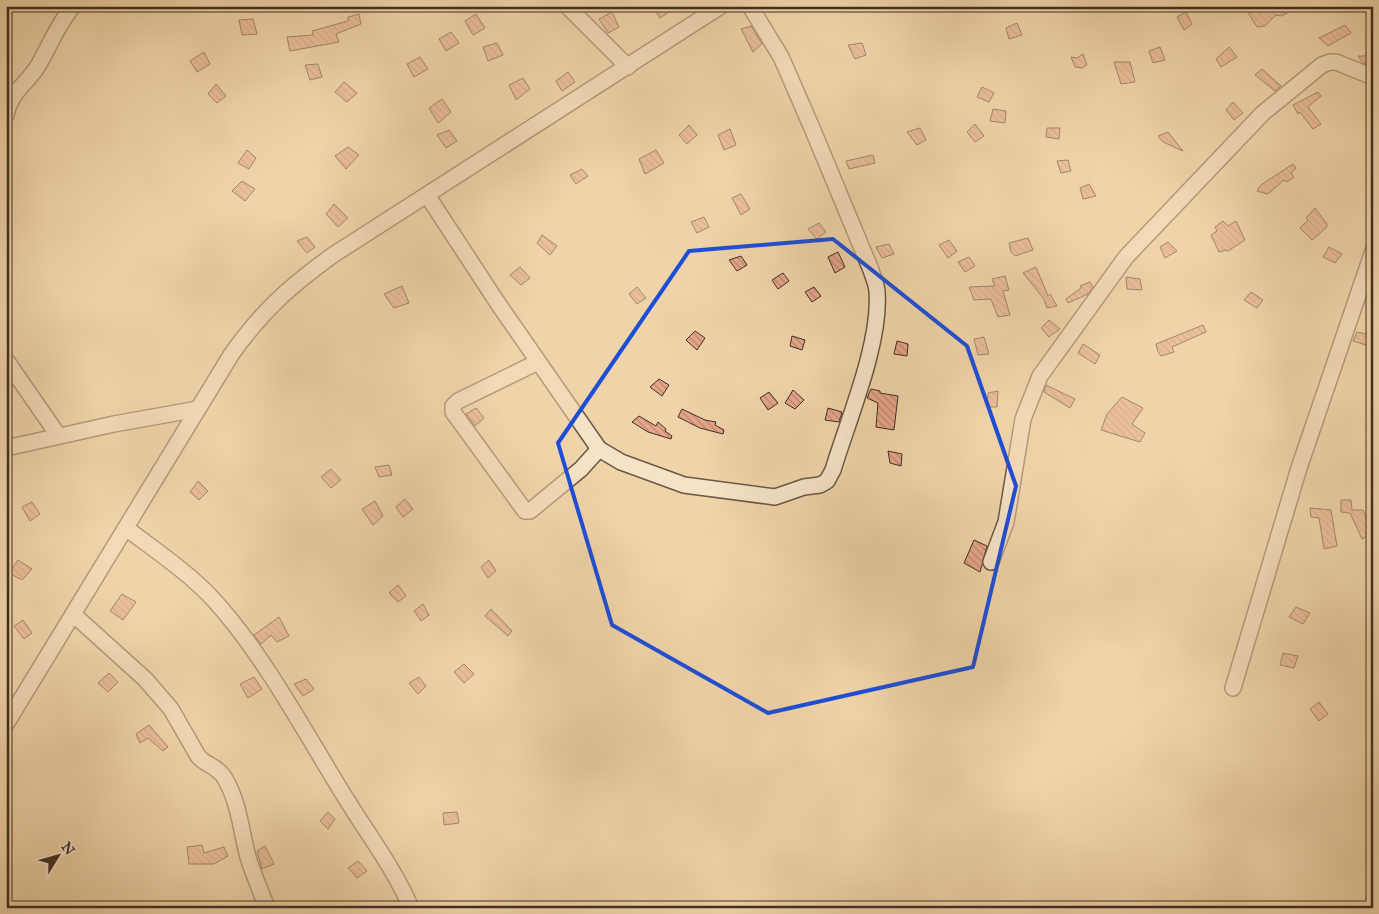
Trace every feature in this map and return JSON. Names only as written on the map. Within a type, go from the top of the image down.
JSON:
[{"type":"street","points":[[6,115],[11,97],[32,75],[61,21],[73,6]]},
{"type":"street","points":[[567,6],[628,67]]},
{"type":"street","points":[[6,724],[198,409],[254,323],[293,284],[333,255],[721,6]]},
{"type":"street","points":[[427,195],[538,362],[599,449],[621,462],[684,485],[775,497],[804,487],[820,485],[827,480],[833,470],[875,334],[877,292],[871,270],[812,128],[780,57],[750,6]]},
{"type":"street","points":[[991,562],[1006,522],[1024,419],[1040,376],[1126,256],[1263,112],[1322,65],[1336,62],[1373,77]]},
{"type":"street","points":[[1233,688],[1299,468],[1373,251]]},
{"type":"street","points":[[6,360],[58,435]]},
{"type":"street","points":[[538,362],[458,401],[453,406],[453,412],[524,511],[530,511],[581,469],[599,449]]},
{"type":"street","points":[[6,448],[58,435],[198,409]]},
{"type":"street","points":[[126,528],[184,572],[214,600],[239,632],[289,704],[374,840],[411,908]]},
{"type":"street","points":[[73,614],[145,678],[171,709],[198,756],[202,761],[215,767],[225,779],[240,817],[248,857],[267,908]]},
{"type":"highlighted area","points":[[833,239],[967,346],[1016,486],[973,667],[768,713],[612,625],[558,443],[689,251]]},
{"type":"building","points":[[652,6],[678,6],[660,18]]},
{"type":"building","points":[[1256,6],[1301,6],[1281,16],[1276,15],[1265,26],[1257,27],[1247,11]]},
{"type":"building","points":[[612,12],[619,27],[608,33],[599,19]]},
{"type":"building","points":[[1186,12],[1192,24],[1184,30],[1177,17]]},
{"type":"building","points":[[359,14],[361,24],[336,34],[339,42],[290,51],[287,37],[313,35],[312,31],[348,21],[348,17]]},
{"type":"building","points":[[476,14],[485,28],[473,35],[465,21]]},
{"type":"building","points":[[253,19],[257,34],[242,35],[239,20]]},
{"type":"building","points":[[1017,23],[1022,35],[1009,39],[1006,28]]},
{"type":"building","points":[[1345,25],[1351,33],[1328,46],[1319,38]]},
{"type":"building","points":[[751,26],[762,44],[753,52],[741,29]]},
{"type":"building","points":[[451,32],[459,43],[446,51],[439,39]]},
{"type":"building","points":[[1373,41],[1373,67],[1362,62],[1358,56],[1365,56]]},
{"type":"building","points":[[497,43],[503,55],[488,61],[483,47]]},
{"type":"building","points":[[862,43],[866,55],[855,59],[848,45]]},
{"type":"building","points":[[1160,47],[1165,60],[1153,63],[1149,51]]},
{"type":"building","points":[[1229,47],[1237,57],[1221,67],[1216,59]]},
{"type":"building","points":[[204,52],[210,64],[197,72],[190,61]]},
{"type":"building","points":[[1083,54],[1087,65],[1082,68],[1075,67],[1071,57],[1077,58]]},
{"type":"building","points":[[420,57],[428,69],[414,77],[407,64]]},
{"type":"building","points":[[1114,62],[1130,62],[1135,82],[1121,84]]},
{"type":"building","points":[[318,64],[322,77],[310,80],[305,65]]},
{"type":"building","points":[[1262,69],[1281,86],[1275,91],[1255,75]]},
{"type":"building","points":[[568,72],[575,82],[562,91],[556,81]]},
{"type":"building","points":[[523,78],[530,89],[516,100],[509,85]]},
{"type":"building","points":[[344,82],[357,93],[347,102],[335,92]]},
{"type":"building","points":[[216,84],[226,96],[217,103],[208,94]]},
{"type":"building","points":[[982,87],[994,93],[989,102],[977,97]]},
{"type":"building","points":[[1318,92],[1321,96],[1308,107],[1321,124],[1313,129],[1300,112],[1298,114],[1293,105]]},
{"type":"building","points":[[442,99],[451,112],[438,123],[429,108]]},
{"type":"building","points":[[1233,102],[1243,113],[1234,120],[1226,110]]},
{"type":"building","points":[[993,109],[1006,111],[1005,123],[990,121]]},
{"type":"building","points":[[975,124],[984,136],[975,142],[967,132]]},
{"type":"building","points":[[689,125],[697,135],[687,144],[679,135]]},
{"type":"building","points":[[920,128],[926,140],[917,145],[907,132]]},
{"type":"building","points":[[1047,128],[1060,128],[1059,139],[1046,137]]},
{"type":"building","points":[[730,129],[736,145],[724,150],[718,135]]},
{"type":"building","points":[[449,130],[457,141],[446,148],[437,135]]},
{"type":"building","points":[[1168,132],[1183,151],[1163,142],[1158,136]]},
{"type":"building","points":[[348,147],[359,155],[346,169],[335,156]]},
{"type":"building","points":[[247,150],[256,158],[249,169],[238,163]]},
{"type":"building","points":[[656,150],[664,163],[645,174],[639,159]]},
{"type":"building","points":[[873,155],[875,163],[849,169],[846,161]]},
{"type":"building","points":[[1068,160],[1071,171],[1061,173],[1057,161]]},
{"type":"building","points":[[1293,164],[1296,168],[1291,173],[1294,177],[1287,182],[1284,180],[1268,194],[1257,191],[1261,185]]},
{"type":"building","points":[[582,169],[588,176],[576,184],[570,175]]},
{"type":"building","points":[[242,181],[255,189],[245,201],[232,191]]},
{"type":"building","points":[[1089,184],[1096,196],[1083,199],[1080,188]]},
{"type":"building","points":[[741,194],[750,209],[741,215],[732,198]]},
{"type":"building","points":[[334,204],[348,218],[338,227],[326,214]]},
{"type":"building","points":[[1315,208],[1327,224],[1327,227],[1312,240],[1300,228],[1308,220],[1306,218]]},
{"type":"building","points":[[704,217],[709,227],[697,233],[691,222]]},
{"type":"building","points":[[1223,221],[1228,226],[1236,221],[1245,240],[1228,251],[1219,252],[1211,235],[1217,231],[1215,227]]},
{"type":"building","points":[[819,223],[826,232],[817,239],[808,229]]},
{"type":"building","points":[[542,235],[557,246],[550,255],[537,243]]},
{"type":"building","points":[[307,237],[315,247],[307,253],[297,241]]},
{"type":"building","points":[[1028,238],[1033,250],[1015,256],[1011,252],[1009,243]]},
{"type":"building","points":[[949,240],[957,251],[948,258],[939,245]]},
{"type":"building","points":[[1168,242],[1177,251],[1165,258],[1160,247]]},
{"type":"building","points":[[889,244],[894,254],[882,258],[876,247]]},
{"type":"building","points":[[1329,247],[1342,254],[1335,263],[1323,257]]},
{"type":"building","points":[[838,252],[845,267],[835,273],[828,257]]},
{"type":"building","points":[[741,256],[747,265],[737,271],[729,260]]},
{"type":"building","points":[[969,257],[975,266],[965,272],[958,262]]},
{"type":"building","points":[[520,267],[530,278],[521,285],[510,275]]},
{"type":"building","points":[[1036,267],[1048,296],[1050,294],[1057,306],[1047,308],[1044,299],[1023,273]]},
{"type":"building","points":[[783,273],[789,281],[778,289],[772,280]]},
{"type":"building","points":[[1005,276],[1009,290],[1003,291],[1010,315],[998,317],[991,299],[974,300],[969,287],[995,286],[992,279]]},
{"type":"building","points":[[1126,277],[1140,279],[1142,290],[1127,289]]},
{"type":"building","points":[[1090,282],[1093,287],[1088,294],[1068,303],[1066,299],[1081,288],[1080,286]]},
{"type":"building","points":[[402,286],[409,303],[394,308],[384,294]]},
{"type":"building","points":[[637,287],[646,298],[637,304],[629,294]]},
{"type":"building","points":[[814,287],[821,296],[812,302],[805,292]]},
{"type":"building","points":[[1251,292],[1263,300],[1257,308],[1244,300]]},
{"type":"building","points":[[1049,320],[1060,329],[1049,337],[1041,328]]},
{"type":"building","points":[[1203,325],[1206,332],[1172,347],[1174,352],[1161,356],[1158,352],[1156,344]]},
{"type":"building","points":[[695,331],[705,338],[697,350],[686,340]]},
{"type":"building","points":[[1357,332],[1372,335],[1369,346],[1353,341]]},
{"type":"building","points":[[792,336],[805,340],[802,350],[790,346]]},
{"type":"building","points":[[984,337],[989,354],[978,355],[974,339]]},
{"type":"building","points":[[897,341],[908,344],[907,356],[894,354]]},
{"type":"building","points":[[1083,344],[1100,355],[1095,364],[1078,353]]},
{"type":"building","points":[[659,379],[669,385],[662,396],[650,387]]},
{"type":"building","points":[[1046,385],[1075,399],[1070,408],[1044,392]]},
{"type":"building","points":[[871,389],[880,391],[880,393],[898,396],[894,430],[876,427],[878,403],[867,398]]},
{"type":"building","points":[[793,390],[804,400],[795,409],[785,403]]},
{"type":"building","points":[[998,391],[997,407],[987,407],[988,393]]},
{"type":"building","points":[[769,392],[778,403],[768,410],[760,398]]},
{"type":"building","points":[[1122,397],[1143,408],[1132,424],[1145,433],[1140,442],[1101,430],[1107,414]]},
{"type":"building","points":[[476,408],[484,418],[475,426],[466,414]]},
{"type":"building","points":[[828,408],[842,412],[839,422],[825,420]]},
{"type":"building","points":[[682,409],[705,420],[716,422],[715,425],[724,430],[723,434],[700,428],[678,417]]},
{"type":"building","points":[[639,416],[656,426],[658,422],[672,436],[671,439],[648,432],[632,422]]},
{"type":"building","points":[[888,451],[902,454],[901,466],[890,463]]},
{"type":"building","points":[[389,465],[392,475],[379,477],[375,467]]},
{"type":"building","points":[[331,469],[341,480],[331,488],[321,477]]},
{"type":"building","points":[[198,481],[208,491],[199,500],[190,492]]},
{"type":"building","points":[[405,499],[413,509],[403,517],[396,507]]},
{"type":"building","points":[[1341,500],[1351,500],[1352,510],[1363,510],[1373,533],[1362,539],[1350,513],[1341,512]]},
{"type":"building","points":[[375,501],[383,516],[373,525],[362,509]]},
{"type":"building","points":[[32,502],[40,514],[30,521],[22,507]]},
{"type":"building","points":[[1310,508],[1331,510],[1337,546],[1324,549],[1319,518],[1311,517]]},
{"type":"building","points":[[974,540],[987,546],[980,572],[964,563]]},
{"type":"building","points":[[18,560],[32,569],[22,580],[9,573]]},
{"type":"building","points":[[489,560],[496,571],[488,578],[481,567]]},
{"type":"building","points":[[398,585],[406,596],[398,602],[389,593]]},
{"type":"building","points":[[122,594],[136,602],[123,620],[110,611]]},
{"type":"building","points":[[423,604],[429,615],[421,621],[414,611]]},
{"type":"building","points":[[1296,607],[1310,613],[1303,624],[1289,617]]},
{"type":"building","points":[[491,609],[512,631],[508,636],[485,616]]},
{"type":"building","points":[[279,617],[289,636],[277,642],[271,635],[261,644],[254,635]]},
{"type":"building","points":[[23,620],[32,633],[24,639],[14,626]]},
{"type":"building","points":[[1283,653],[1298,656],[1294,668],[1280,665]]},
{"type":"building","points":[[464,664],[474,674],[464,683],[454,672]]},
{"type":"building","points":[[109,673],[118,682],[108,692],[98,683]]},
{"type":"building","points":[[254,677],[262,689],[248,698],[240,684]]},
{"type":"building","points":[[419,677],[426,686],[418,694],[409,683]]},
{"type":"building","points":[[306,679],[314,689],[303,696],[294,684]]},
{"type":"building","points":[[1319,702],[1328,714],[1319,721],[1310,709]]},
{"type":"building","points":[[149,725],[168,747],[163,751],[148,738],[140,743],[136,734]]},
{"type":"building","points":[[328,812],[335,819],[328,829],[320,821]]},
{"type":"building","points":[[457,812],[459,823],[444,825],[443,813]]},
{"type":"building","points":[[202,845],[204,853],[224,847],[228,856],[214,864],[189,864],[187,847]]},
{"type":"building","points":[[265,846],[274,864],[262,869],[257,851]]},
{"type":"building","points":[[358,861],[367,871],[357,878],[348,868]]}]
